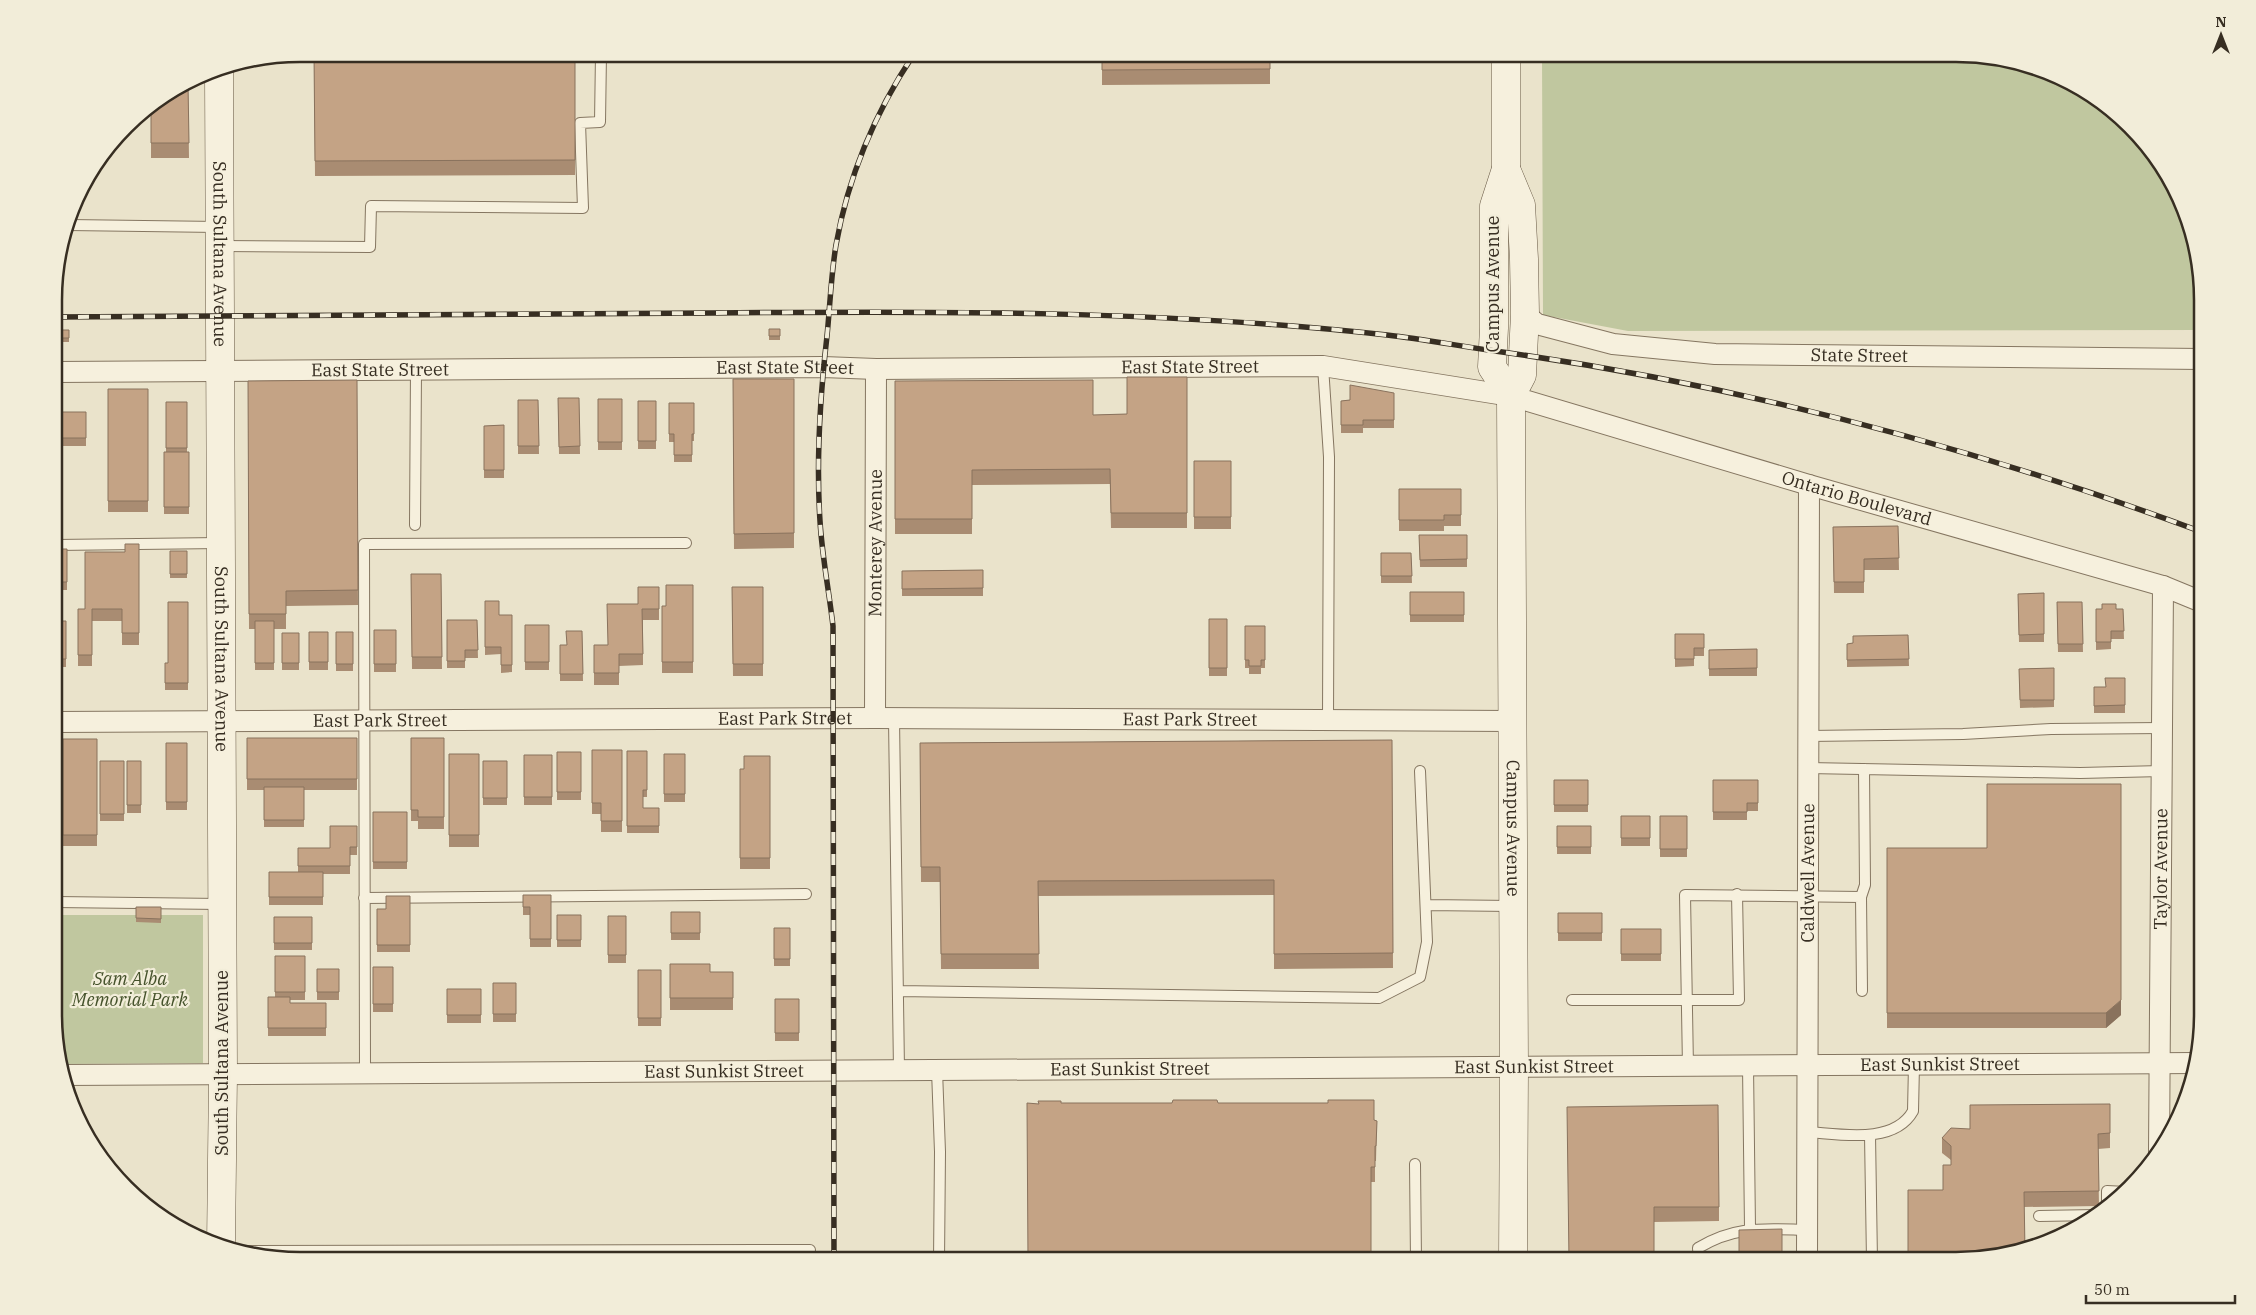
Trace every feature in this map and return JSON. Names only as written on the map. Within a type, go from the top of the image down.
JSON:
[{"type":"street","name":"Campus Avenue","points":[[1506,62],[1506,169],[1494,206],[1492,367],[1510,396]]},
{"type":"street","name":"South Sultana Avenue","points":[[219,77],[221,370],[220,722],[223,1074],[221,1239]]},
{"type":"street","name":"Campus Avenue","points":[[1506,169],[1521,206],[1525,314],[1522,374],[1510,396],[1514,1068],[1513,1252]]},
{"type":"street","name":"State Street","points":[[1525,314],[1537,324],[1613,344],[1716,354],[2194,359]]},
{"type":"street","name":"East State Street","points":[[62,372],[1324,366],[1510,396]]},
{"type":"street","name":"Monterey Avenue","points":[[876,369],[884,718]]},
{"type":"street","name":"Ontario Boulevard","points":[[1510,396],[1809,485],[2163,586],[2194,599]]},
{"type":"street","name":"Caldwell Avenue","points":[[1807,1252],[1809,485]]},
{"type":"street","name":"Taylor Avenue","points":[[2159,1138],[2163,586]]},
{"type":"street","name":"East Park Street","points":[[62,722],[884,718],[1512,721]]},
{"type":"street","name":"East Sunkist Street","points":[[71,1075],[2188,1063]]},
{"type":"lane","points":[[74,226],[370,247],[371,206],[583,208],[580,123],[600,122],[601,62]]},
{"type":"lane","points":[[1324,366],[1329,457],[1328,720]]},
{"type":"lane","points":[[415,525],[416,369]]},
{"type":"lane","points":[[62,545],[220,543]]},
{"type":"lane","points":[[365,1073],[364,544],[686,543]]},
{"type":"lane","points":[[884,718],[898,991],[900,1070]]},
{"type":"lane","points":[[1808,736],[1963,734],[2051,729],[2162,728]]},
{"type":"lane","points":[[1808,768],[2080,773],[2162,771]]},
{"type":"lane","points":[[1862,991],[1861,896],[1865,885],[1864,769]]},
{"type":"lane","points":[[898,991],[1379,998],[1420,977],[1428,942],[1420,771]]},
{"type":"lane","points":[[364,898],[806,894]]},
{"type":"lane","points":[[1688,1067],[1685,894],[1861,896]]},
{"type":"lane","points":[[1572,1000],[1739,1000],[1737,894]]},
{"type":"lane","points":[[62,902],[221,904]]},
{"type":"lane","points":[[1426,905],[1513,906]]},
{"type":"lane","points":[[1807,1132],[1870,1135],[1897,1128],[1914,1111],[1914,1065]]},
{"type":"lane","points":[[1748,1066],[1750,1228]]},
{"type":"lane","points":[[937,1070],[940,1152],[939,1252]]},
{"type":"lane","points":[[1870,1135],[1872,1252]]},
{"type":"lane","points":[[1414,1164],[1416,1252]]},
{"type":"lane","points":[[2039,1216],[2083,1215]]},
{"type":"lane","points":[[1698,1252],[1698,1248],[1715,1238],[1750,1228],[1807,1230]]},
{"type":"lane","points":[[650,1252],[810,1250]]},
{"type":"green space","points":[[1542,62],[1955,62],[2002,67],[2047,81],[2088,103],[2124,132],[2162,182],[2181,224],[2189,254],[2193,285],[2194,330],[1628,331],[1543,315]]},
{"type":"green space","name":"Sam Alba Memorial Park","points":[[62,915],[203,915],[203,1063],[68,1064],[62,1014]]},
{"type":"building","points":[[314,62],[575,62],[575,160],[315,161]]},
{"type":"building","points":[[1102,62],[1270,62],[1270,69],[1102,70]]},
{"type":"building","points":[[188,90],[189,143],[151,143],[151,116]]},
{"type":"building","points":[[769,329],[780,329],[780,336],[769,336]]},
{"type":"building","points":[[62,330],[69,330],[69,338],[62,338]]},
{"type":"building","points":[[1127,377],[1187,377],[1187,513],[1111,513],[1110,469],[972,470],[972,519],[895,519],[895,381],[1093,380],[1093,415],[1127,414]]},
{"type":"building","points":[[733,379],[794,379],[794,533],[734,534]]},
{"type":"building","points":[[357,380],[358,590],[286,591],[286,614],[249,614],[248,381]]},
{"type":"building","points":[[1350,385],[1394,393],[1394,420],[1363,420],[1363,425],[1341,425],[1341,401],[1350,400]]},
{"type":"building","points":[[108,389],[148,389],[148,501],[108,501]]},
{"type":"building","points":[[558,398],[579,398],[580,446],[559,447]]},
{"type":"building","points":[[598,399],[622,399],[622,442],[598,442]]},
{"type":"building","points":[[518,400],[538,400],[539,446],[518,446]]},
{"type":"building","points":[[638,401],[656,401],[656,441],[638,441]]},
{"type":"building","points":[[166,402],[187,402],[187,448],[166,448]]},
{"type":"building","points":[[669,403],[694,403],[692,455],[674,455],[674,434],[669,434]]},
{"type":"building","points":[[62,412],[86,412],[86,438],[62,438]]},
{"type":"building","points":[[504,425],[504,470],[484,470],[484,426]]},
{"type":"building","points":[[164,452],[189,452],[189,507],[164,507]]},
{"type":"building","points":[[1194,461],[1231,461],[1231,517],[1194,517]]},
{"type":"building","points":[[1399,489],[1461,489],[1461,515],[1444,515],[1444,520],[1399,520]]},
{"type":"building","points":[[1898,526],[1899,558],[1864,559],[1864,582],[1834,582],[1833,527]]},
{"type":"building","points":[[1419,535],[1467,535],[1467,559],[1420,560]]},
{"type":"building","points":[[125,544],[139,544],[139,633],[122,633],[122,609],[92,609],[92,655],[78,655],[78,609],[85,609],[85,552],[125,552]]},
{"type":"building","points":[[62,549],[67,549],[67,582],[62,582]]},
{"type":"building","points":[[170,551],[187,551],[187,574],[170,574]]},
{"type":"building","points":[[1381,553],[1411,553],[1412,576],[1381,576]]},
{"type":"building","points":[[983,570],[983,588],[902,589],[902,571]]},
{"type":"building","points":[[411,574],[441,574],[442,657],[412,657]]},
{"type":"building","points":[[666,585],[693,585],[693,662],[662,662],[662,606],[666,606]]},
{"type":"building","points":[[638,587],[659,587],[659,609],[642,609],[643,654],[619,654],[619,673],[594,673],[594,645],[608,645],[607,604],[638,604]]},
{"type":"building","points":[[732,587],[763,587],[763,664],[733,664]]},
{"type":"building","points":[[1410,592],[1464,592],[1464,615],[1410,615]]},
{"type":"building","points":[[2044,593],[2044,634],[2019,635],[2018,594]]},
{"type":"building","points":[[485,601],[499,601],[499,615],[512,615],[512,665],[501,665],[501,647],[485,647]]},
{"type":"building","points":[[168,602],[188,602],[188,683],[165,683],[165,663],[168,663]]},
{"type":"building","points":[[2057,602],[2082,602],[2083,644],[2058,644]]},
{"type":"building","points":[[2102,604],[2116,604],[2116,609],[2123,609],[2124,631],[2111,631],[2111,642],[2096,642],[2096,609],[2102,609]]},
{"type":"building","points":[[1209,619],[1227,619],[1227,668],[1209,668]]},
{"type":"building","points":[[447,620],[477,620],[478,650],[465,650],[465,661],[447,661]]},
{"type":"building","points":[[62,621],[66,621],[66,659],[62,659]]},
{"type":"building","points":[[255,621],[274,621],[274,663],[255,663]]},
{"type":"building","points":[[525,625],[549,625],[549,662],[525,662]]},
{"type":"building","points":[[1245,626],[1265,626],[1265,660],[1261,660],[1261,666],[1249,666],[1249,660],[1245,660]]},
{"type":"building","points":[[374,630],[396,630],[396,664],[374,664]]},
{"type":"building","points":[[566,631],[582,631],[583,674],[560,674],[560,645],[567,645]]},
{"type":"building","points":[[309,632],[328,632],[328,662],[309,662]]},
{"type":"building","points":[[336,632],[353,632],[353,664],[336,664]]},
{"type":"building","points":[[282,633],[299,633],[299,663],[282,663]]},
{"type":"building","points":[[1675,634],[1704,634],[1704,648],[1694,648],[1694,659],[1675,659]]},
{"type":"building","points":[[1908,635],[1909,659],[1847,660],[1847,644],[1853,643],[1853,636]]},
{"type":"building","points":[[1757,649],[1757,668],[1709,669],[1709,650]]},
{"type":"building","points":[[2054,668],[2054,700],[2020,700],[2019,669]]},
{"type":"building","points":[[2105,678],[2125,678],[2125,705],[2094,706],[2094,687],[2106,687]]},
{"type":"building","points":[[247,738],[357,738],[357,779],[247,779]]},
{"type":"building","points":[[411,738],[444,738],[444,817],[418,817],[418,810],[411,810]]},
{"type":"building","points":[[63,739],[97,739],[97,835],[63,835]]},
{"type":"building","points":[[1392,740],[1393,953],[1274,954],[1274,880],[1038,881],[1039,954],[941,954],[940,867],[921,867],[920,743]]},
{"type":"building","points":[[166,743],[187,743],[187,802],[166,802]]},
{"type":"building","points":[[592,750],[622,750],[622,821],[601,821],[601,803],[592,803]]},
{"type":"building","points":[[627,751],[647,751],[647,790],[643,790],[643,808],[659,808],[659,826],[627,826]]},
{"type":"building","points":[[557,752],[581,752],[581,792],[557,792]]},
{"type":"building","points":[[449,754],[479,754],[479,835],[449,835]]},
{"type":"building","points":[[664,754],[685,754],[685,794],[664,794]]},
{"type":"building","points":[[524,755],[552,755],[552,797],[524,797]]},
{"type":"building","points":[[744,756],[770,756],[770,858],[740,858],[740,769],[744,769]]},
{"type":"building","points":[[100,761],[124,761],[124,814],[100,814]]},
{"type":"building","points":[[127,761],[141,761],[141,805],[127,805]]},
{"type":"building","points":[[483,761],[507,761],[507,798],[483,798]]},
{"type":"building","points":[[1554,780],[1588,780],[1588,805],[1554,805]]},
{"type":"building","points":[[1713,780],[1758,780],[1758,803],[1747,803],[1747,812],[1713,812]]},
{"type":"building","points":[[1987,784],[2121,784],[2121,1000],[2106,1013],[1887,1013],[1887,848],[1987,848]]},
{"type":"building","points":[[264,787],[304,787],[304,820],[264,820]]},
{"type":"building","points":[[373,812],[407,812],[407,862],[373,862]]},
{"type":"building","points":[[1621,816],[1650,816],[1650,838],[1621,838]]},
{"type":"building","points":[[1660,816],[1687,816],[1687,849],[1660,849]]},
{"type":"building","points":[[330,826],[357,826],[357,847],[350,847],[350,866],[298,866],[298,848],[330,848]]},
{"type":"building","points":[[1557,826],[1591,826],[1591,847],[1557,847]]},
{"type":"building","points":[[269,872],[323,872],[323,897],[269,897]]},
{"type":"building","points":[[523,895],[551,895],[551,939],[530,939],[530,907],[523,907]]},
{"type":"building","points":[[386,896],[410,896],[410,945],[377,945],[377,909],[386,909]]},
{"type":"building","points":[[136,907],[161,907],[161,919],[136,918]]},
{"type":"building","points":[[671,912],[700,912],[700,933],[671,933]]},
{"type":"building","points":[[1558,913],[1602,913],[1602,933],[1558,933]]},
{"type":"building","points":[[557,915],[581,915],[581,940],[557,940]]},
{"type":"building","points":[[608,916],[626,916],[626,955],[608,955]]},
{"type":"building","points":[[274,917],[312,917],[312,943],[274,943]]},
{"type":"building","points":[[774,928],[790,928],[790,959],[774,959]]},
{"type":"building","points":[[1621,929],[1661,929],[1661,954],[1621,954]]},
{"type":"building","points":[[275,956],[305,956],[305,992],[275,992]]},
{"type":"building","points":[[670,964],[710,964],[710,972],[733,972],[733,998],[670,998]]},
{"type":"building","points":[[373,967],[393,967],[393,1004],[373,1004]]},
{"type":"building","points":[[317,969],[339,969],[339,992],[317,992]]},
{"type":"building","points":[[638,970],[661,970],[661,1018],[638,1018]]},
{"type":"building","points":[[493,983],[516,983],[516,1014],[493,1014]]},
{"type":"building","points":[[447,989],[481,989],[481,1015],[447,1015]]},
{"type":"building","points":[[268,997],[290,997],[290,1003],[326,1003],[326,1028],[268,1028]]},
{"type":"building","points":[[775,999],[799,999],[799,1033],[775,1033]]},
{"type":"building","points":[[1173,1100],[1217,1100],[1218,1103],[1328,1103],[1328,1100],[1374,1100],[1374,1120],[1377,1121],[1375,1167],[1371,1167],[1371,1252],[1028,1252],[1027,1103],[1039,1104],[1038,1101],[1061,1101],[1061,1103],[1172,1103]]},
{"type":"building","points":[[2110,1104],[2110,1133],[2098,1134],[2099,1191],[2024,1192],[2025,1242],[2002,1248],[1971,1252],[1908,1252],[1908,1190],[1943,1190],[1943,1165],[1951,1165],[1951,1146],[1942,1138],[1951,1128],[1970,1129],[1970,1105]]},
{"type":"building","points":[[1718,1105],[1719,1207],[1654,1207],[1654,1252],[1569,1252],[1567,1107]]},
{"type":"building","points":[[1782,1229],[1782,1252],[1739,1252],[1739,1230]]},
{"type":"railway","points":[[834,1252],[833,626],[820,521],[818,475],[821,405],[834,256],[841,220],[865,145],[887,98],[909,62]]},
{"type":"railway","points":[[62,317],[965,312],[1218,321],[1387,335],[1585,365],[1675,381],[1764,400],[1853,422],[2029,472],[2194,529]]}]
